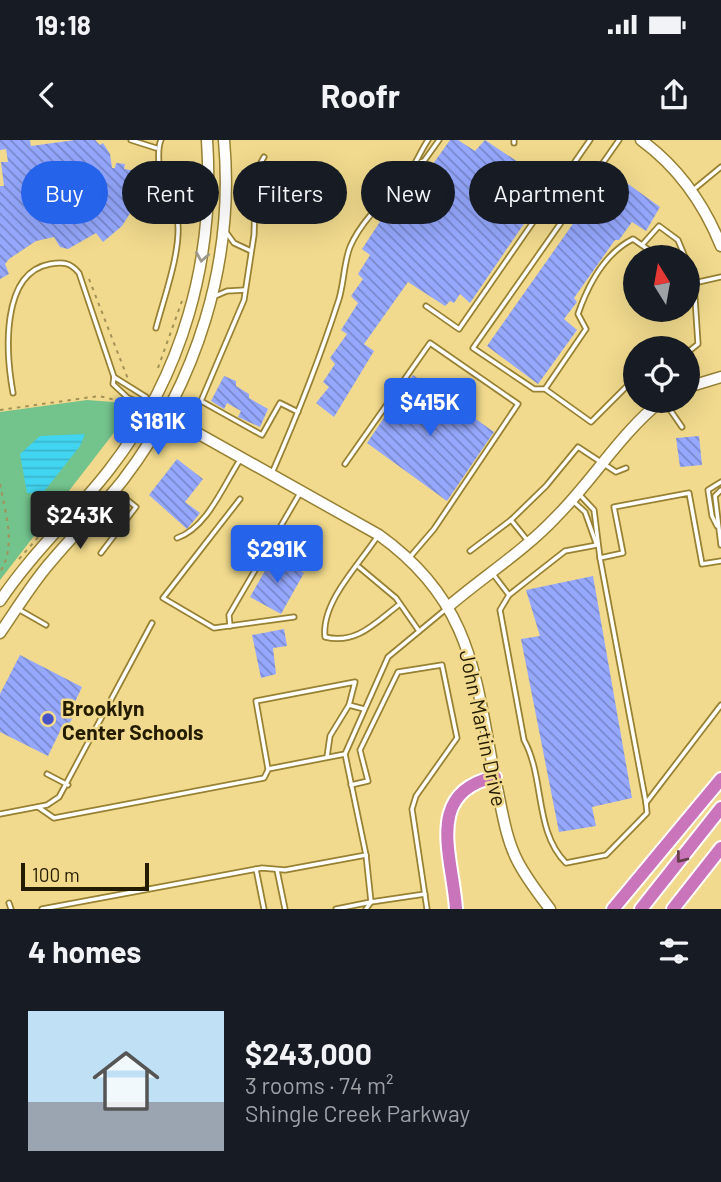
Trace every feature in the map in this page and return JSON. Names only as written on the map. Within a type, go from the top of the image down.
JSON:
[{"type":"highway","points":[[458,909],[446,829],[450,810],[472,784],[495,777]]},
{"type":"highway","points":[[612,909],[721,779]]},
{"type":"highway","points":[[641,909],[721,808]]},
{"type":"highway","points":[[624,909],[677,831]]},
{"type":"highway","points":[[673,909],[721,848]]},
{"type":"street","points":[[0,601],[33,557],[109,470],[151,407],[183,335],[200,272],[207,223],[206,140]]},
{"type":"street","points":[[0,633],[47,565],[114,490],[165,416],[188,370],[211,298],[223,225],[224,140]]},
{"type":"street","points":[[642,140],[668,163],[692,191],[721,246]]},
{"type":"street","points":[[700,383],[721,377]]},
{"type":"street","name":"John Martin Drive","points":[[151,407],[379,535],[409,559],[449,606],[472,659],[506,830],[516,859],[531,885],[550,909]]},
{"type":"street","points":[[449,606],[529,543],[647,413]]},
{"type":"lane","points":[[131,140],[156,148]]},
{"type":"lane","points":[[156,328],[169,280],[178,218],[176,208],[166,199],[156,148],[160,140]]},
{"type":"lane","points":[[416,161],[428,140]]},
{"type":"lane","points":[[424,161],[439,140]]},
{"type":"lane","points":[[426,306],[459,329],[590,140]]},
{"type":"lane","points":[[619,140],[473,348],[534,389],[545,389],[591,422],[623,390]]},
{"type":"lane","points":[[264,157],[256,171],[251,251],[244,300],[220,362],[201,401],[262,435],[279,403],[298,412]]},
{"type":"lane","points":[[692,191],[721,167]]},
{"type":"lane","points":[[271,475],[298,412],[340,298],[350,247],[367,224]]},
{"type":"lane","points":[[223,225],[228,237],[251,251]]},
{"type":"lane","points":[[545,389],[586,329],[578,313],[596,273],[617,248],[632,239],[642,245],[659,226],[680,245]]},
{"type":"lane","points":[[13,393],[7,357],[9,304],[29,271],[37,266],[64,262],[73,265],[82,281],[114,377],[113,384],[121,394],[141,406],[151,407]]},
{"type":"lane","points":[[700,282],[721,278]]},
{"type":"lane","points":[[211,298],[227,291],[245,290]]},
{"type":"lane","points":[[345,464],[430,343],[518,404],[434,529],[409,559]]},
{"type":"lane","points":[[114,377],[146,397],[151,407]]},
{"type":"lane","points":[[671,413],[682,427]]},
{"type":"lane","points":[[470,551],[511,520],[546,486],[578,447],[616,472],[626,468]]},
{"type":"lane","points":[[177,538],[190,533],[215,501],[241,458]]},
{"type":"lane","points":[[718,528],[712,516],[708,489],[721,482]]},
{"type":"lane","points":[[101,553],[136,507],[114,490]]},
{"type":"lane","points":[[721,490],[715,496],[721,545]]},
{"type":"lane","points":[[230,626],[229,615],[301,491]]},
{"type":"lane","points":[[600,558],[623,553],[614,507],[689,493],[702,564],[721,561]]},
{"type":"lane","points":[[574,496],[585,512],[597,545],[600,558],[647,813],[606,855],[566,863],[557,854],[546,827],[531,753],[524,740],[500,610],[509,595],[565,551],[597,545]]},
{"type":"lane","points":[[574,496],[594,510],[597,545]]},
{"type":"lane","points":[[240,499],[163,598],[214,628],[294,617]]},
{"type":"lane","points":[[511,520],[529,543]]},
{"type":"lane","points":[[379,535],[358,567],[347,576],[323,623],[325,637],[337,640],[358,636],[400,604]]},
{"type":"lane","points":[[358,567],[400,604],[419,631]]},
{"type":"lane","points":[[492,573],[509,595]]},
{"type":"lane","points":[[366,909],[371,902],[366,855],[345,754],[388,657],[449,606]]},
{"type":"lane","points":[[16,608],[46,625]]},
{"type":"lane","points":[[0,814],[38,807],[59,797],[68,785],[152,623]]},
{"type":"lane","points":[[351,785],[368,781],[360,750],[398,672],[442,665],[457,738],[416,796],[412,809],[427,909]]},
{"type":"lane","points":[[38,807],[54,818],[264,778],[268,769],[256,701],[355,682],[349,705],[330,736],[327,757]]},
{"type":"lane","points":[[349,705],[364,709]]},
{"type":"lane","points":[[646,803],[721,705]]},
{"type":"lane","points":[[268,769],[345,754]]},
{"type":"lane","points":[[47,774],[68,785]]},
{"type":"lane","points":[[42,909],[256,869],[277,869],[366,855]]},
{"type":"lane","points":[[256,869],[264,909]]},
{"type":"lane","points":[[277,869],[285,909]]},
{"type":"lane","points":[[335,909],[425,894]]},
{"type":"lane","points":[[9,903],[11,909]]},
{"type":"path","points":[[89,279],[122,369],[134,384]]},
{"type":"path","points":[[158,370],[184,296]]},
{"type":"path","points":[[0,410],[100,396],[116,400],[137,412]]},
{"type":"path","points":[[0,485],[9,539],[7,557],[0,572]]},
{"type":"path","points":[[18,560],[57,516]]},
{"type":"green space","points":[[87,400],[113,402],[130,412],[0,580],[0,412]]},
{"type":"water","points":[[85,434],[80,446],[42,494],[27,493],[20,454],[40,436]]},
{"type":"building","points":[[0,140],[30,140],[31,146],[75,140],[95,140],[100,145],[103,143],[110,154],[112,168],[115,168],[116,163],[122,164],[123,224],[103,242],[96,233],[68,249],[60,247],[54,237],[36,241],[9,259],[5,264],[9,274],[0,279],[0,186],[4,186],[1,162],[8,162],[6,149],[0,150]]},
{"type":"building","points":[[450,140],[458,140],[475,151],[485,140],[516,161],[469,161],[469,224],[524,224],[470,303],[460,294],[454,303],[450,301],[445,306],[408,282],[364,344],[374,351],[334,417],[316,403],[329,387],[323,382],[335,364],[330,358],[347,334],[341,330],[358,303],[351,296],[363,279],[358,274],[370,255],[362,249],[378,224],[455,224],[455,161],[435,161]]},
{"type":"building","points":[[629,185],[660,207],[646,231],[632,222],[619,240],[615,240],[574,298],[577,302],[564,319],[577,330],[538,384],[487,346],[573,224],[629,224]]},
{"type":"building","points":[[413,375],[494,432],[447,501],[367,443]]},
{"type":"building","points":[[224,376],[236,381],[236,386],[249,394],[249,398],[268,409],[260,427],[238,417],[241,411],[227,403],[224,409],[211,401]]},
{"type":"building","points":[[699,436],[702,465],[680,467],[676,438]]},
{"type":"building","points":[[177,459],[203,479],[185,502],[200,513],[187,529],[149,495]]},
{"type":"building","points":[[274,555],[304,573],[281,614],[250,597]]},
{"type":"building","points":[[593,576],[632,798],[592,807],[596,826],[559,832],[521,639],[540,636],[526,590]]},
{"type":"building","points":[[284,629],[287,646],[273,648],[276,674],[261,678],[252,635]]},
{"type":"building","points":[[20,655],[82,687],[72,708],[76,710],[68,727],[63,725],[48,756],[0,732],[0,694]]},
{"type":"place","name":"Brooklyn Center Schools","points":[[48,719]]}]
